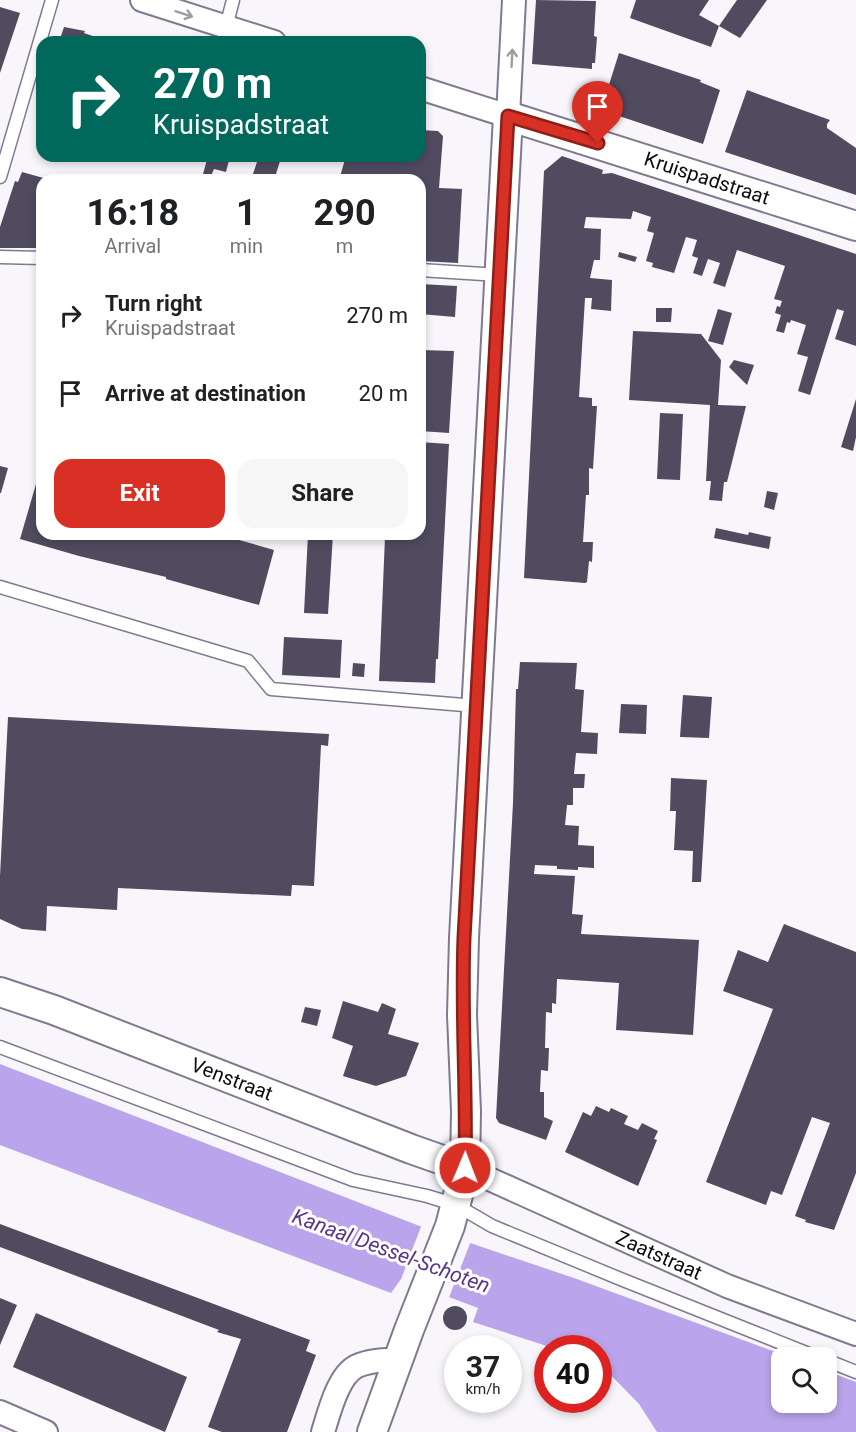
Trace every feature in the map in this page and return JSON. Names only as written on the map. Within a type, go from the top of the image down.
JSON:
[{"type":"street","points":[[142,0],[255,36]]},
{"type":"street","points":[[372,1432],[453,1216],[465,1168],[466,1112],[462,983],[514,0]]},
{"type":"street","name":"Kruispadstraat","points":[[426,90],[856,226]]},
{"type":"street","name":"Venstraat","points":[[0,992],[54,1010],[465,1168]]},
{"type":"street","name":"Zaatstraat","points":[[465,1168],[727,1286],[856,1334]]},
{"type":"street","points":[[322,1432],[340,1383],[355,1366],[400,1359]]},
{"type":"street","points":[[0,1412],[46,1432]]},
{"type":"lane","points":[[41,36],[52,0]]},
{"type":"lane","points":[[226,27],[233,0]]},
{"type":"lane","points":[[0,177],[36,54]]},
{"type":"lane","points":[[0,257],[36,258]]},
{"type":"lane","points":[[426,270],[499,275]]},
{"type":"lane","points":[[0,587],[248,661],[271,689],[476,706]]},
{"type":"lane","points":[[0,1047],[353,1180],[427,1196],[453,1216],[492,1226],[791,1347]]},
{"type":"lane","points":[[837,1364],[856,1372]]},
{"type":"water","name":"Kanaal Dessel-Schoten","points":[[0,1064],[417,1225],[574,1278],[771,1350],[771,1413],[837,1413],[837,1375],[856,1382],[856,1432],[657,1432],[639,1404],[612,1376],[612,1335],[534,1335],[534,1342],[522,1338],[522,1335],[513,1335],[473,1322],[478,1308],[401,1279],[391,1293],[0,1145]]},
{"type":"pier","points":[[422,1224],[471,1241],[448,1300],[402,1283],[397,1290]]},
{"type":"building","points":[[536,0],[596,1],[594,36],[597,37],[595,63],[592,63],[592,69],[532,64]]},
{"type":"building","points":[[636,0],[709,0],[699,15],[719,26],[711,47],[630,18]]},
{"type":"building","points":[[737,0],[767,0],[740,38],[719,26]]},
{"type":"building","points":[[0,7],[20,13],[0,73]]},
{"type":"building","points":[[64,27],[85,31],[84,33],[93,36],[61,36]]},
{"type":"building","points":[[619,53],[701,80],[700,82],[720,90],[703,144],[601,110]]},
{"type":"building","points":[[747,90],[830,120],[827,128],[856,148],[856,195],[725,152]]},
{"type":"building","points":[[426,130],[438,131],[443,136],[439,188],[462,189],[458,263],[426,261],[426,174],[341,174],[344,162],[426,162]]},
{"type":"building","points":[[562,156],[603,170],[602,174],[612,173],[856,254],[856,346],[835,339],[844,311],[837,309],[810,395],[798,391],[808,357],[797,354],[806,325],[791,320],[790,323],[787,322],[784,333],[776,331],[781,315],[775,313],[782,301],[774,299],[785,266],[737,250],[725,287],[713,283],[720,263],[708,259],[702,276],[693,273],[698,258],[692,256],[697,240],[686,237],[674,273],[652,267],[653,263],[646,261],[654,233],[647,231],[651,217],[633,211],[631,219],[586,217],[584,228],[601,229],[600,260],[594,260],[590,278],[612,280],[611,311],[591,309],[592,298],[585,298],[579,397],[592,398],[592,406],[597,406],[593,469],[589,468],[589,495],[586,495],[583,542],[593,542],[592,562],[589,561],[585,583],[524,578],[544,171]]},
{"type":"building","points":[[206,162],[228,162],[226,172],[214,169],[212,174],[203,174]]},
{"type":"building","points":[[257,162],[280,162],[276,174],[253,174]]},
{"type":"building","points":[[22,172],[36,176],[36,248],[0,248],[0,227],[15,181],[18,182]]},
{"type":"building","points":[[619,252],[637,257],[635,262],[618,257]]},
{"type":"building","points":[[426,284],[457,286],[455,317],[426,315]]},
{"type":"building","points":[[656,308],[672,308],[671,322],[656,322]]},
{"type":"building","points":[[718,309],[732,313],[723,345],[708,341]]},
{"type":"building","points":[[633,331],[701,334],[721,360],[718,405],[746,406],[727,482],[724,482],[722,501],[709,500],[711,481],[706,481],[710,405],[629,400]]},
{"type":"building","points":[[426,350],[454,351],[449,433],[426,431]]},
{"type":"building","points":[[734,360],[754,365],[747,385],[729,367]]},
{"type":"building","points":[[856,399],[856,437],[853,451],[841,447]]},
{"type":"building","points":[[660,413],[683,414],[680,480],[657,479]]},
{"type":"building","points":[[426,442],[449,444],[435,683],[379,681],[385,540],[426,540]]},
{"type":"building","points":[[0,466],[8,468],[1,493],[0,493]]},
{"type":"building","points":[[36,484],[36,540],[239,540],[274,550],[259,605],[166,579],[166,577],[20,539]]},
{"type":"building","points":[[767,491],[778,493],[774,510],[764,507]]},
{"type":"building","points":[[716,528],[771,537],[769,549],[714,538]]},
{"type":"building","points":[[308,540],[333,540],[328,614],[304,613]]},
{"type":"building","points":[[284,637],[342,640],[340,678],[282,675]]},
{"type":"building","points":[[520,662],[577,663],[575,689],[584,690],[581,732],[598,733],[597,754],[576,753],[574,774],[585,774],[584,788],[573,788],[573,805],[567,805],[565,825],[579,826],[578,845],[594,846],[594,868],[557,869],[557,866],[535,865],[534,874],[575,876],[572,914],[583,915],[581,934],[699,940],[693,1035],[616,1030],[619,983],[557,979],[556,1004],[552,1003],[552,1013],[546,1012],[545,1048],[549,1048],[548,1071],[541,1070],[540,1092],[544,1092],[544,1117],[553,1121],[546,1140],[499,1123],[496,1118],[513,803],[516,689],[518,689]]},
{"type":"building","points":[[353,663],[365,664],[364,677],[352,676]]},
{"type":"building","points":[[683,695],[712,697],[709,738],[680,737]]},
{"type":"building","points":[[621,704],[647,705],[646,734],[619,733]]},
{"type":"building","points":[[8,717],[329,734],[328,746],[321,745],[314,886],[292,885],[291,896],[118,888],[117,910],[47,906],[46,931],[22,929],[0,919]]},
{"type":"building","points":[[671,778],[707,780],[701,882],[692,882],[693,851],[674,850],[676,811],[670,811]]},
{"type":"building","points":[[784,924],[856,952],[856,1173],[834,1230],[805,1222],[806,1220],[795,1216],[830,1123],[812,1117],[782,1195],[771,1191],[766,1205],[706,1182],[773,1009],[723,991],[738,950],[768,962]]},
{"type":"building","points":[[343,1001],[378,1012],[382,1003],[396,1009],[388,1034],[419,1043],[406,1076],[376,1086],[343,1076],[353,1046],[332,1038]]},
{"type":"building","points":[[305,1007],[321,1010],[317,1026],[301,1022]]},
{"type":"building","points":[[596,1106],[609,1112],[611,1108],[628,1116],[624,1124],[638,1130],[642,1123],[658,1131],[654,1139],[657,1140],[638,1186],[565,1152],[583,1112],[591,1116]]},
{"type":"building","points":[[0,1224],[310,1340],[306,1351],[316,1355],[287,1432],[222,1432],[208,1427],[241,1339],[217,1332],[219,1330],[0,1247]]},
{"type":"building","points":[[0,1298],[17,1305],[0,1345]]},
{"type":"building","points":[[455,1306],[460,1307],[466,1313],[466,1323],[460,1329],[455,1330],[450,1329],[444,1323],[443,1318],[444,1313],[450,1307]]},
{"type":"building","points":[[36,1313],[187,1377],[165,1432],[13,1367]]},
{"type":"route","points":[[465,1168],[466,1112],[462,983],[508,116],[598,143]]}]
